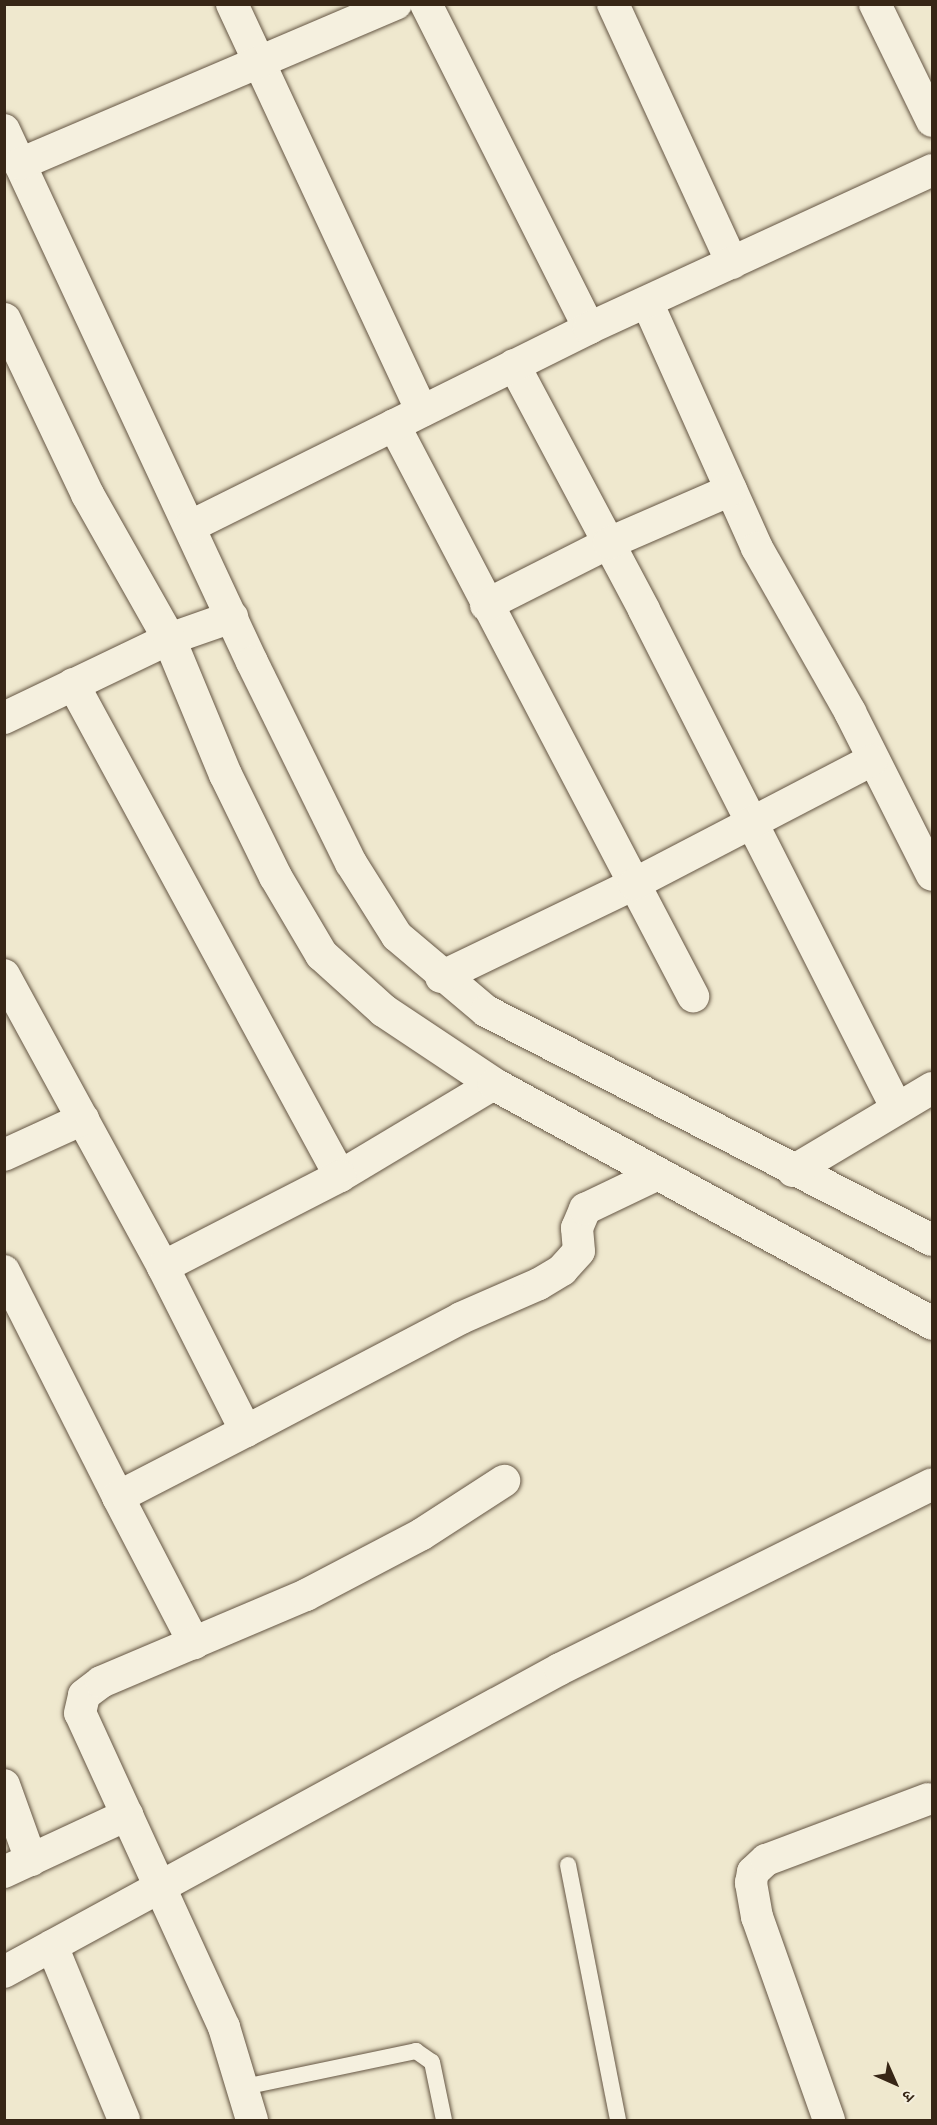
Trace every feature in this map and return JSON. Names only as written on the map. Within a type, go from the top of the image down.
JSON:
[{"type":"street","points":[[232,4],[422,411]]},
{"type":"street","points":[[20,164],[260,64],[396,4]]},
{"type":"street","points":[[426,4],[590,328]]},
{"type":"street","points":[[613,4],[732,264]]},
{"type":"street","points":[[875,4],[933,121]]},
{"type":"street","points":[[4,130],[191,526],[225,620],[351,863],[397,936],[441,977],[486,1011],[933,1240]]},
{"type":"street","points":[[191,526],[590,328],[933,170]]},
{"type":"street","points":[[647,302],[757,548],[933,875]]},
{"type":"street","points":[[4,319],[87,494],[179,635],[255,835],[321,954],[382,1010],[494,1084],[933,1323]]},
{"type":"street","points":[[514,365],[753,822],[897,1109]]},
{"type":"street","points":[[394,425],[486,605],[693,996]]},
{"type":"street","points":[[486,605],[609,543],[730,489]]},
{"type":"street","points":[[4,718],[179,635],[225,620]]},
{"type":"street","points":[[73,684],[340,1176]]},
{"type":"street","points":[[441,977],[634,884],[872,759]]},
{"type":"street","points":[[4,975],[163,1267],[246,1431]]},
{"type":"street","points":[[163,1267],[340,1176],[494,1084]]},
{"type":"street","points":[[794,1170],[933,1088]]},
{"type":"street","points":[[4,1155],[83,1119]]},
{"type":"street","points":[[118,1497],[461,1318],[554,1275],[573,1262],[579,1251],[577,1228],[585,1209],[658,1174]]},
{"type":"street","points":[[4,1271],[194,1642]]},
{"type":"street","points":[[252,2121],[224,2027],[80,1713],[84,1695],[101,1682],[354,1570],[504,1481]]},
{"type":"street","points":[[4,1972],[560,1669],[933,1484]]},
{"type":"street","points":[[4,1785],[18,1866],[127,1815]]},
{"type":"street","points":[[828,2121],[757,1917],[751,1883],[753,1872],[766,1860],[928,1799]]},
{"type":"street","points":[[52,1946],[124,2121]]},
{"type":"lane","points":[[568,1865],[618,2121]]},
{"type":"lane","points":[[243,2087],[416,2051],[432,2062],[444,2121]]}]
